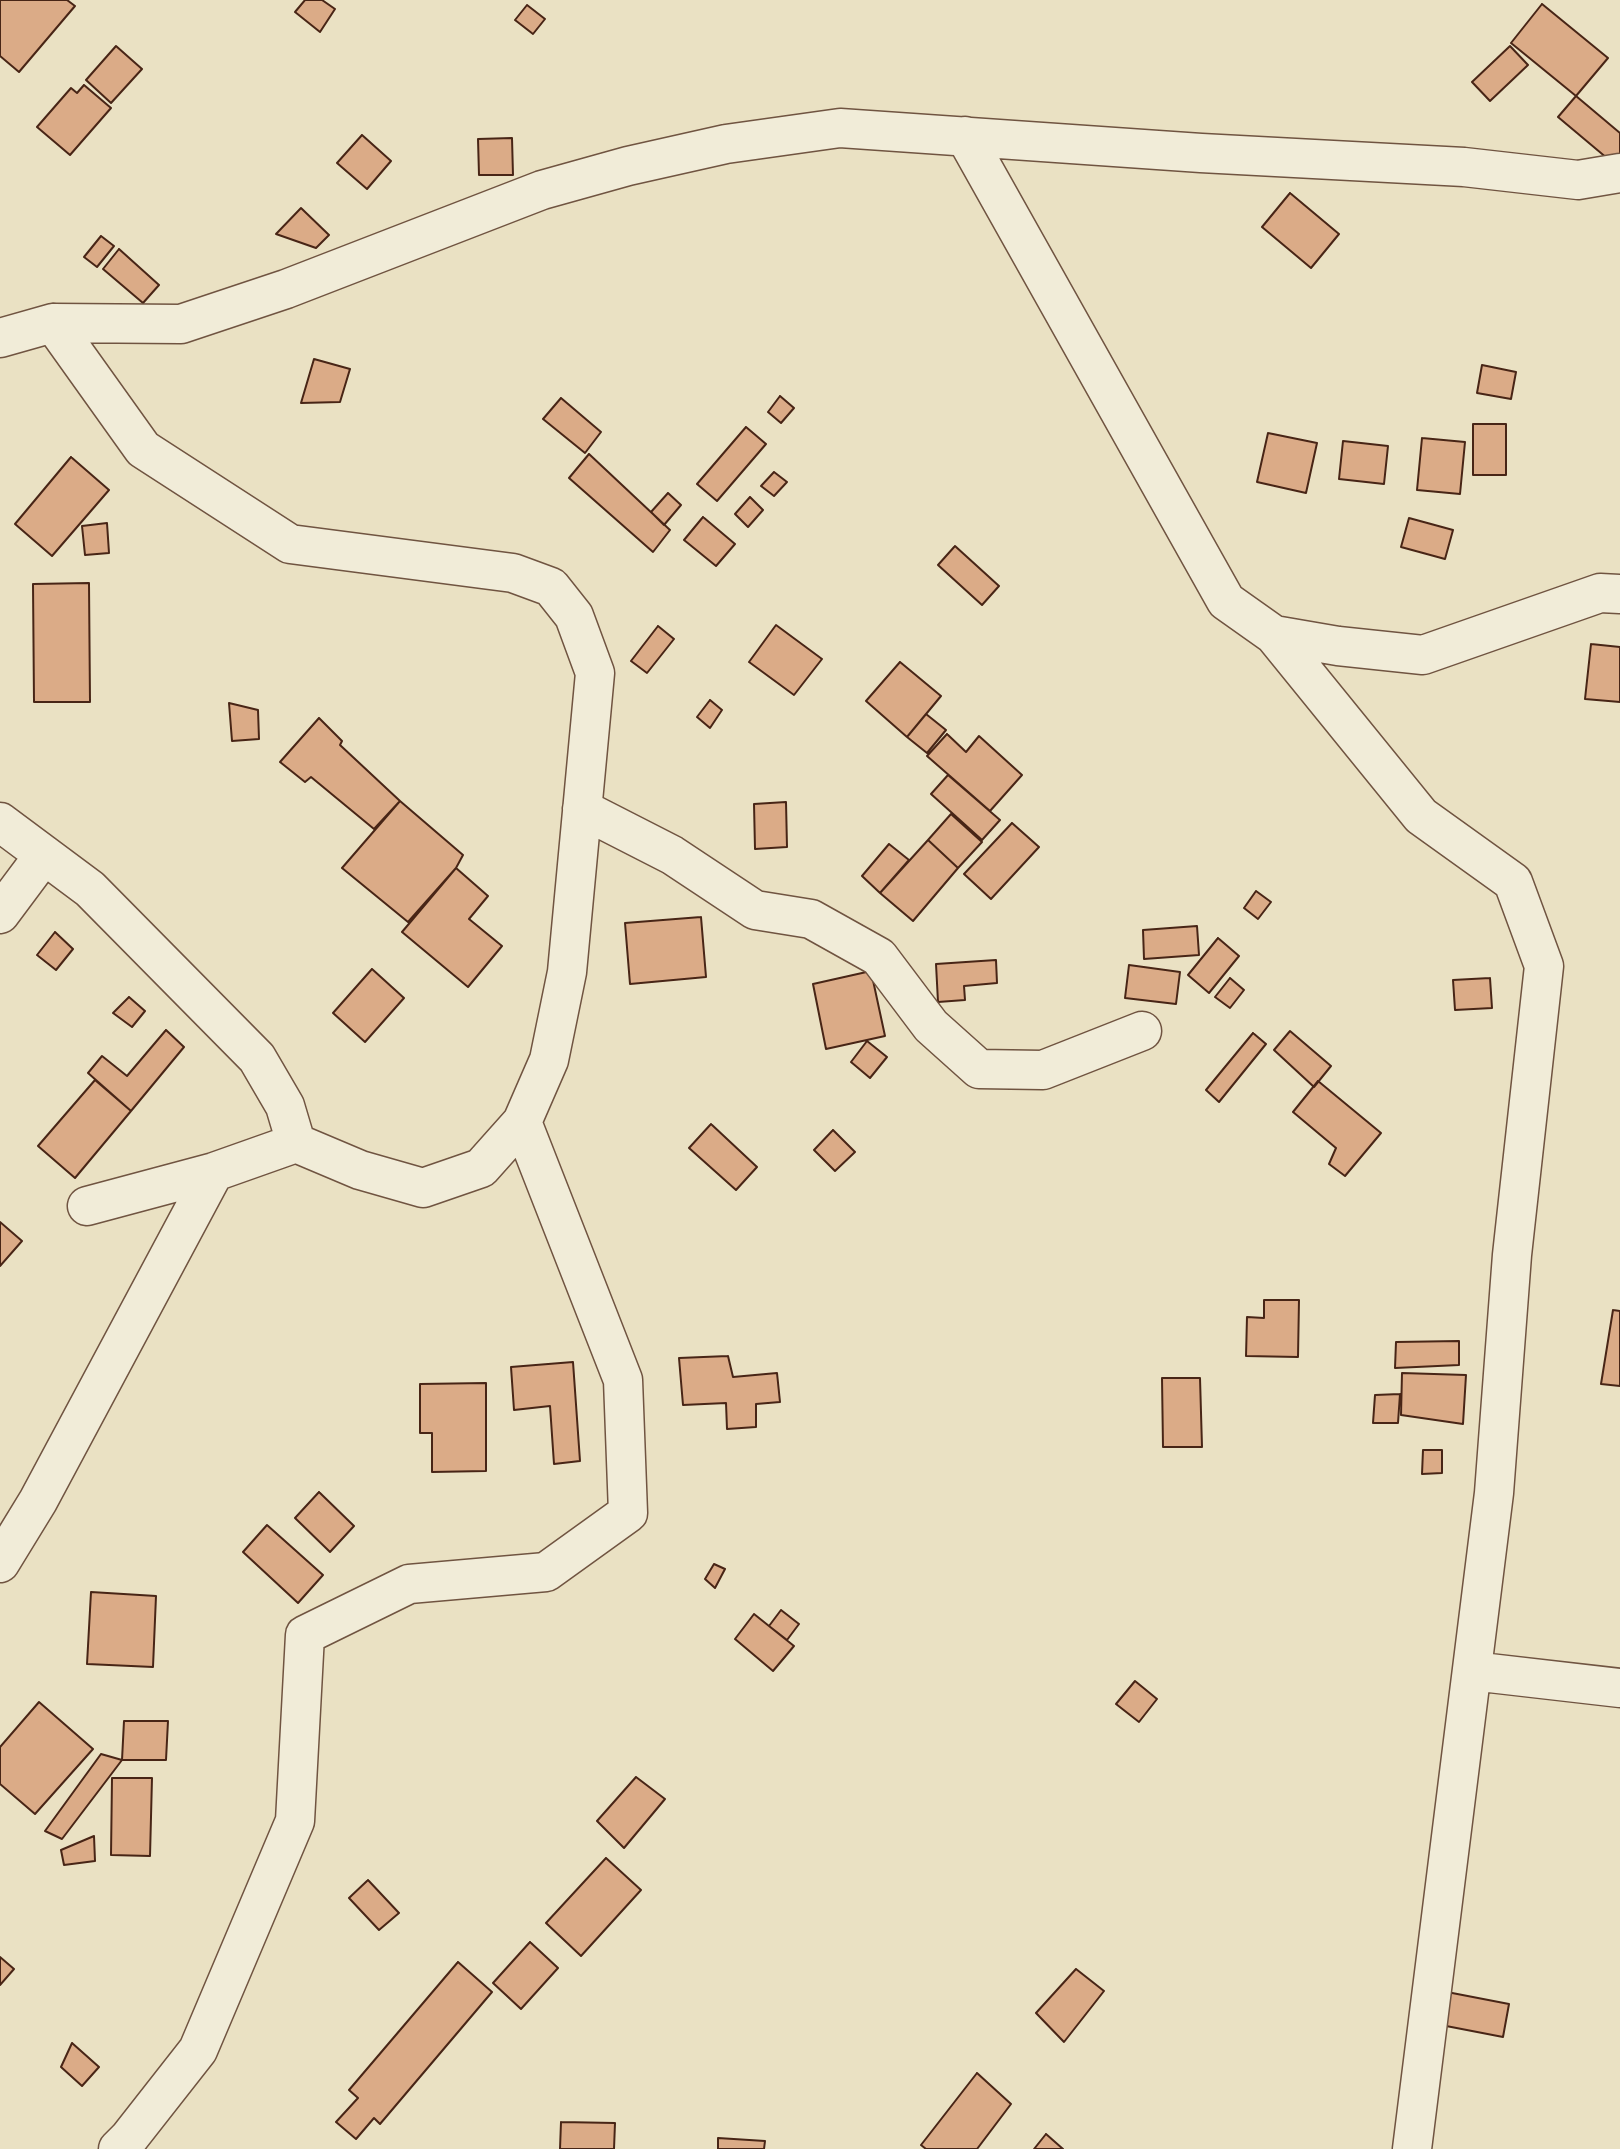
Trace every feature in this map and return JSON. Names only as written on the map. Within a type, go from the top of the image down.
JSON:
[{"type":"street","points":[[0,338],[53,323],[181,324],[286,289],[542,190],[628,166],[726,144],[840,128],[1200,153],[1464,167],[1578,180],[1620,173]]},
{"type":"street","points":[[965,136],[1226,601],[1274,635],[1421,816],[1513,883],[1544,966],[1512,1255],[1494,1493],[1412,2149]]},
{"type":"street","points":[[53,323],[143,449],[290,544],[513,573],[551,587],[574,616],[596,673],[567,972],[549,1060],[522,1122],[481,1168],[423,1188],[360,1170],[296,1143],[214,1172],[87,1206]]},
{"type":"street","points":[[1274,635],[1338,646],[1423,655],[1600,593],[1620,594]]},
{"type":"street","points":[[582,809],[672,855],[755,910],[811,919],[879,957],[931,1026],[979,1069],[1043,1070],[1142,1031]]},
{"type":"street","points":[[0,822],[90,889],[257,1058],[285,1106],[296,1143]]},
{"type":"street","points":[[0,914],[44,855]]},
{"type":"street","points":[[118,2149],[130,2138],[198,2050],[295,1821],[305,1636],[409,1584],[546,1572],[628,1513],[623,1380],[522,1122]]},
{"type":"street","points":[[0,1563],[38,1501],[214,1172]]},
{"type":"street","points":[[1472,1671],[1620,1688]]},
{"type":"building","points":[[0,0],[67,0],[75,6],[19,72],[0,56]]},
{"type":"building","points":[[305,0],[322,0],[335,9],[320,32],[295,12]]},
{"type":"building","points":[[1542,4],[1608,58],[1576,96],[1511,43]]},
{"type":"building","points":[[527,5],[545,19],[533,34],[515,20]]},
{"type":"building","points":[[116,46],[142,69],[111,103],[86,80]]},
{"type":"building","points":[[1510,46],[1528,65],[1490,101],[1472,82]]},
{"type":"building","points":[[84,85],[111,108],[70,155],[37,127],[71,88],[77,93]]},
{"type":"building","points":[[1576,96],[1620,133],[1620,169],[1558,117]]},
{"type":"building","points":[[362,135],[391,161],[367,189],[337,163]]},
{"type":"building","points":[[512,138],[513,175],[479,175],[478,139]]},
{"type":"building","points":[[1290,193],[1339,234],[1311,268],[1262,227]]},
{"type":"building","points":[[301,208],[329,235],[316,248],[276,234]]},
{"type":"building","points":[[101,236],[114,246],[97,267],[84,257]]},
{"type":"building","points":[[119,249],[159,285],[143,303],[103,269]]},
{"type":"building","points":[[314,359],[350,369],[340,402],[301,403]]},
{"type":"building","points":[[1482,365],[1516,372],[1511,399],[1477,393]]},
{"type":"building","points":[[780,396],[794,408],[781,423],[768,412]]},
{"type":"building","points":[[561,398],[601,432],[585,453],[543,419]]},
{"type":"building","points":[[1473,424],[1506,424],[1506,475],[1473,475]]},
{"type":"building","points":[[746,427],[766,444],[717,501],[697,484]]},
{"type":"building","points":[[1268,433],[1317,443],[1306,493],[1257,482]]},
{"type":"building","points":[[1422,438],[1465,442],[1460,494],[1417,490]]},
{"type":"building","points":[[1343,441],[1388,446],[1384,484],[1339,479]]},
{"type":"building","points":[[589,454],[670,530],[653,552],[569,478]]},
{"type":"building","points":[[71,457],[109,490],[52,556],[15,524]]},
{"type":"building","points":[[774,472],[787,482],[774,496],[761,486]]},
{"type":"building","points":[[668,493],[681,505],[664,525],[651,512]]},
{"type":"building","points":[[750,497],[763,510],[748,527],[735,514]]},
{"type":"building","points":[[703,517],[735,544],[716,566],[684,540]]},
{"type":"building","points":[[1409,518],[1453,530],[1445,559],[1401,547]]},
{"type":"building","points":[[107,523],[109,553],[85,555],[82,526]]},
{"type":"building","points":[[955,546],[999,586],[982,605],[938,565]]},
{"type":"building","points":[[89,583],[90,702],[34,702],[33,584]]},
{"type":"building","points":[[776,625],[822,659],[794,695],[749,662]]},
{"type":"building","points":[[658,626],[674,639],[647,673],[631,661]]},
{"type":"building","points":[[1591,644],[1620,647],[1620,702],[1585,699]]},
{"type":"building","points":[[900,662],[941,696],[907,737],[866,701]]},
{"type":"building","points":[[710,700],[722,710],[710,728],[697,717]]},
{"type":"building","points":[[229,703],[258,710],[259,739],[232,741]]},
{"type":"building","points":[[926,714],[946,730],[927,753],[907,737]]},
{"type":"building","points":[[319,718],[342,741],[340,745],[400,801],[374,829],[311,777],[305,782],[280,762]]},
{"type":"building","points":[[947,734],[966,752],[979,736],[1022,775],[990,811],[927,756]]},
{"type":"building","points":[[948,775],[1000,820],[982,840],[931,794]]},
{"type":"building","points":[[400,801],[463,855],[456,868],[408,922],[342,868]]},
{"type":"building","points":[[786,802],[787,847],[755,849],[754,804]]},
{"type":"building","points":[[951,814],[982,842],[958,868],[928,840]]},
{"type":"building","points":[[1012,823],[1039,847],[991,899],[964,874]]},
{"type":"building","points":[[928,840],[958,868],[913,921],[880,893]]},
{"type":"building","points":[[889,844],[909,860],[880,893],[862,876]]},
{"type":"building","points":[[456,868],[488,896],[469,919],[502,946],[468,987],[402,932]]},
{"type":"building","points":[[1256,891],[1271,902],[1258,919],[1244,908]]},
{"type":"building","points":[[701,917],[706,977],[630,984],[625,923]]},
{"type":"building","points":[[1197,926],[1199,955],[1144,959],[1143,930]]},
{"type":"building","points":[[55,932],[73,949],[56,970],[37,955]]},
{"type":"building","points":[[1218,938],[1239,956],[1209,993],[1188,975]]},
{"type":"building","points":[[996,960],[997,983],[964,986],[965,1000],[938,1002],[936,964]]},
{"type":"building","points":[[1129,965],[1180,972],[1176,1004],[1125,998]]},
{"type":"building","points":[[372,969],[404,998],[365,1042],[333,1013]]},
{"type":"building","points":[[871,971],[885,1036],[826,1049],[813,984]]},
{"type":"building","points":[[1230,978],[1244,990],[1230,1008],[1215,997]]},
{"type":"building","points":[[1490,978],[1492,1008],[1455,1010],[1453,980]]},
{"type":"building","points":[[129,997],[145,1011],[132,1027],[113,1013]]},
{"type":"building","points":[[166,1030],[184,1047],[131,1111],[88,1073],[102,1056],[127,1076]]},
{"type":"building","points":[[1290,1031],[1331,1066],[1314,1087],[1274,1050]]},
{"type":"building","points":[[1253,1033],[1266,1044],[1219,1102],[1206,1090]]},
{"type":"building","points":[[867,1041],[887,1057],[870,1078],[851,1062]]},
{"type":"building","points":[[95,1080],[131,1111],[75,1178],[38,1146]]},
{"type":"building","points":[[1318,1081],[1381,1133],[1345,1176],[1329,1164],[1336,1148],[1293,1112]]},
{"type":"building","points":[[711,1124],[757,1167],[736,1190],[689,1148]]},
{"type":"building","points":[[833,1130],[855,1152],[835,1171],[814,1150]]},
{"type":"building","points":[[0,1222],[22,1241],[0,1266]]},
{"type":"building","points":[[1264,1300],[1299,1300],[1298,1357],[1246,1356],[1247,1317],[1264,1318]]},
{"type":"building","points":[[1613,1310],[1620,1311],[1620,1386],[1601,1384]]},
{"type":"building","points":[[1459,1341],[1459,1365],[1395,1368],[1396,1342]]},
{"type":"building","points":[[728,1356],[733,1377],[777,1373],[780,1402],[756,1404],[756,1427],[727,1429],[726,1403],[683,1405],[679,1358]]},
{"type":"building","points":[[573,1362],[580,1461],[554,1464],[550,1406],[514,1410],[511,1367]]},
{"type":"building","points":[[1402,1373],[1466,1375],[1463,1424],[1401,1415]]},
{"type":"building","points":[[1162,1378],[1200,1378],[1202,1447],[1163,1447]]},
{"type":"building","points":[[486,1383],[486,1471],[432,1472],[432,1433],[420,1433],[420,1384]]},
{"type":"building","points":[[1400,1394],[1398,1423],[1373,1423],[1375,1395]]},
{"type":"building","points":[[1423,1450],[1442,1450],[1442,1473],[1422,1474]]},
{"type":"building","points":[[319,1492],[354,1526],[330,1552],[295,1518]]},
{"type":"building","points":[[267,1525],[323,1575],[298,1603],[243,1552]]},
{"type":"building","points":[[714,1564],[725,1569],[715,1588],[705,1579]]},
{"type":"building","points":[[91,1592],[156,1596],[153,1667],[87,1664]]},
{"type":"building","points":[[781,1610],[799,1624],[787,1640],[769,1626]]},
{"type":"building","points":[[754,1614],[794,1646],[773,1671],[735,1639]]},
{"type":"building","points":[[1135,1681],[1157,1699],[1139,1722],[1116,1704]]},
{"type":"building","points":[[39,1702],[93,1749],[35,1814],[0,1784],[0,1747]]},
{"type":"building","points":[[124,1721],[168,1721],[166,1760],[122,1760]]},
{"type":"building","points":[[101,1754],[122,1760],[62,1839],[45,1831]]},
{"type":"building","points":[[636,1777],[665,1799],[624,1848],[597,1821]]},
{"type":"building","points":[[112,1778],[152,1778],[150,1856],[111,1855]]},
{"type":"building","points":[[94,1836],[95,1861],[64,1865],[61,1850]]},
{"type":"building","points":[[606,1858],[641,1890],[581,1956],[546,1923]]},
{"type":"building","points":[[368,1880],[399,1913],[379,1930],[349,1898]]},
{"type":"building","points":[[530,1942],[558,1968],[521,2009],[493,1983]]},
{"type":"building","points":[[0,1957],[14,1969],[0,1985]]},
{"type":"building","points":[[458,1962],[492,1992],[380,2124],[374,2118],[356,2139],[336,2122],[358,2098],[349,2090]]},
{"type":"building","points":[[1076,1969],[1104,1991],[1064,2042],[1036,2013]]},
{"type":"building","points":[[1447,1992],[1509,2004],[1503,2037],[1441,2025]]},
{"type":"building","points":[[72,2043],[99,2067],[82,2086],[61,2067]]},
{"type":"building","points":[[977,2073],[1011,2104],[977,2149],[926,2149],[921,2145]]},
{"type":"building","points":[[561,2122],[615,2123],[614,2149],[560,2149]]},
{"type":"building","points":[[1046,2134],[1063,2149],[1034,2149]]},
{"type":"building","points":[[718,2138],[765,2141],[764,2149],[718,2149]]}]
